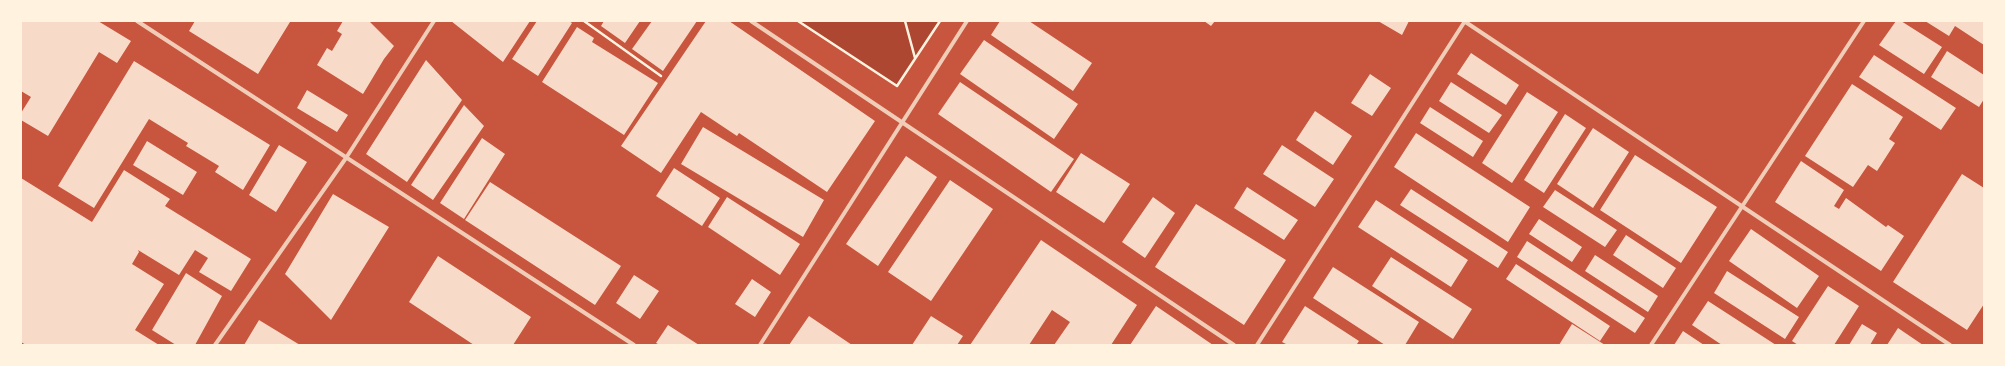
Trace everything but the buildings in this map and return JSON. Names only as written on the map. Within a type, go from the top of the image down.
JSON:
[{"type":"street","points":[[137,21],[634,345]]},
{"type":"street","points":[[215,345],[346,158],[434,21]]},
{"type":"street","points":[[751,21],[1234,345]]},
{"type":"street","points":[[760,345],[966,21]]},
{"type":"street","points":[[1257,345],[1464,21],[1950,345]]},
{"type":"street","points":[[1651,345],[1864,21]]},
{"type":"path","points":[[584,21],[661,76]]},
{"type":"path","points":[[798,21],[897,86],[940,21]]},
{"type":"path","points":[[905,21],[916,58]]},
{"type":"shaded area","points":[[798,21],[940,21],[897,86]]}]
